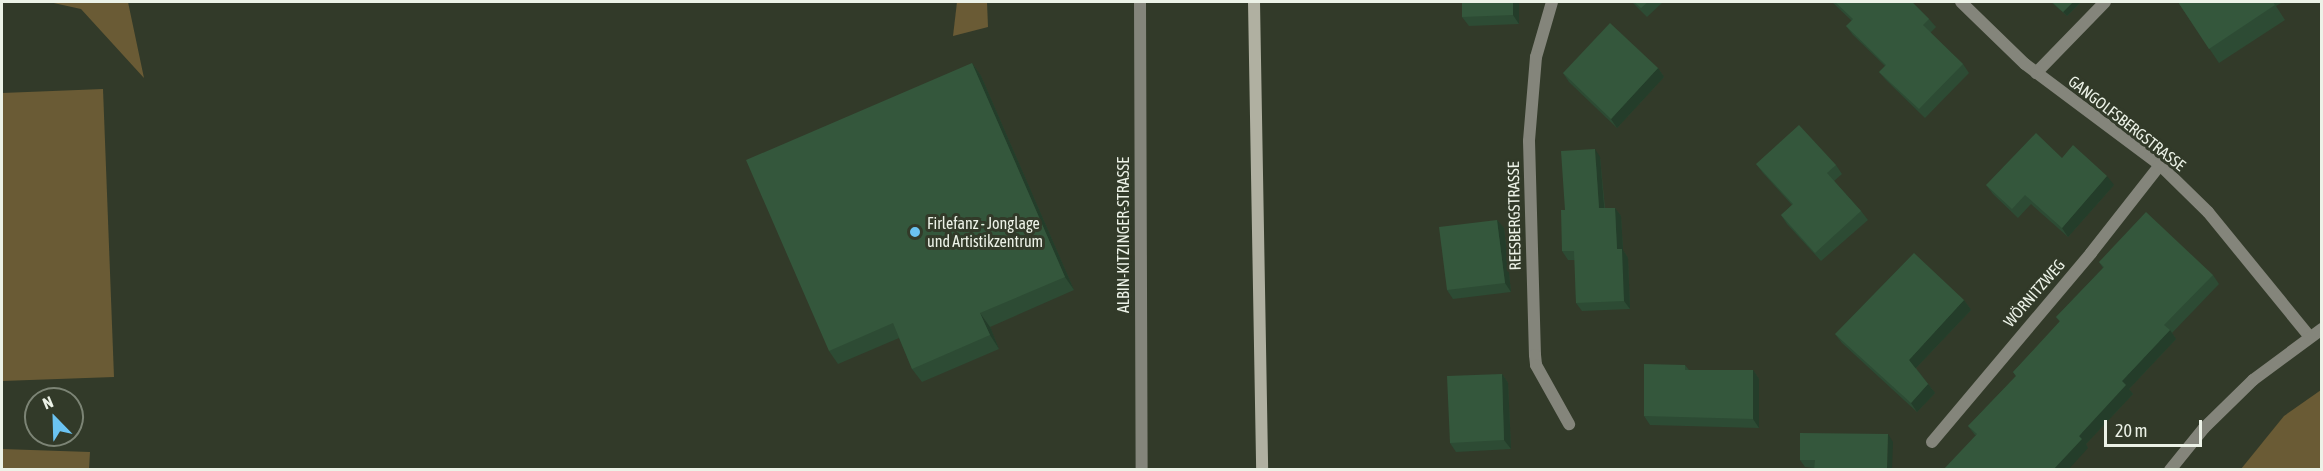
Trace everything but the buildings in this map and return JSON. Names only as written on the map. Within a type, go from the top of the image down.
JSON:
[{"type":"main road","points":[[1254,2],[1262,470]]},
{"type":"street","name":"ALBIN-KITZINGER-STRASSE","points":[[1140,2],[1142,470]]},
{"type":"street","name":"REESBERGSTRASSE","points":[[1552,2],[1536,57],[1529,141],[1534,322],[1536,365],[1569,424]]},
{"type":"street","name":"GANGOLFSBERGSTRASSE","points":[[1961,2],[2036,74],[2160,165],[2222,228],[2309,336]]},
{"type":"street","points":[[2036,74],[2105,2]]},
{"type":"street","name":"WÖRNITZWEG","points":[[1932,442],[2160,165]]},
{"type":"street","points":[[2170,470],[2204,428],[2253,380],[2309,336],[2322,329]]},
{"type":"shaded area","points":[[49,2],[128,2],[144,78],[81,9]]},
{"type":"shaded area","points":[[957,2],[987,2],[988,27],[953,36]]},
{"type":"shaded area","points":[[103,89],[114,377],[2,381],[2,93]]},
{"type":"shaded area","points":[[2321,390],[2321,469],[2241,469],[2284,416]]},
{"type":"shaded area","points":[[2,449],[90,452],[89,469],[2,469]]},
{"type":"place","name":"Firlefanz - Jonglage und Artistikzentrum","points":[[915,232]]}]
